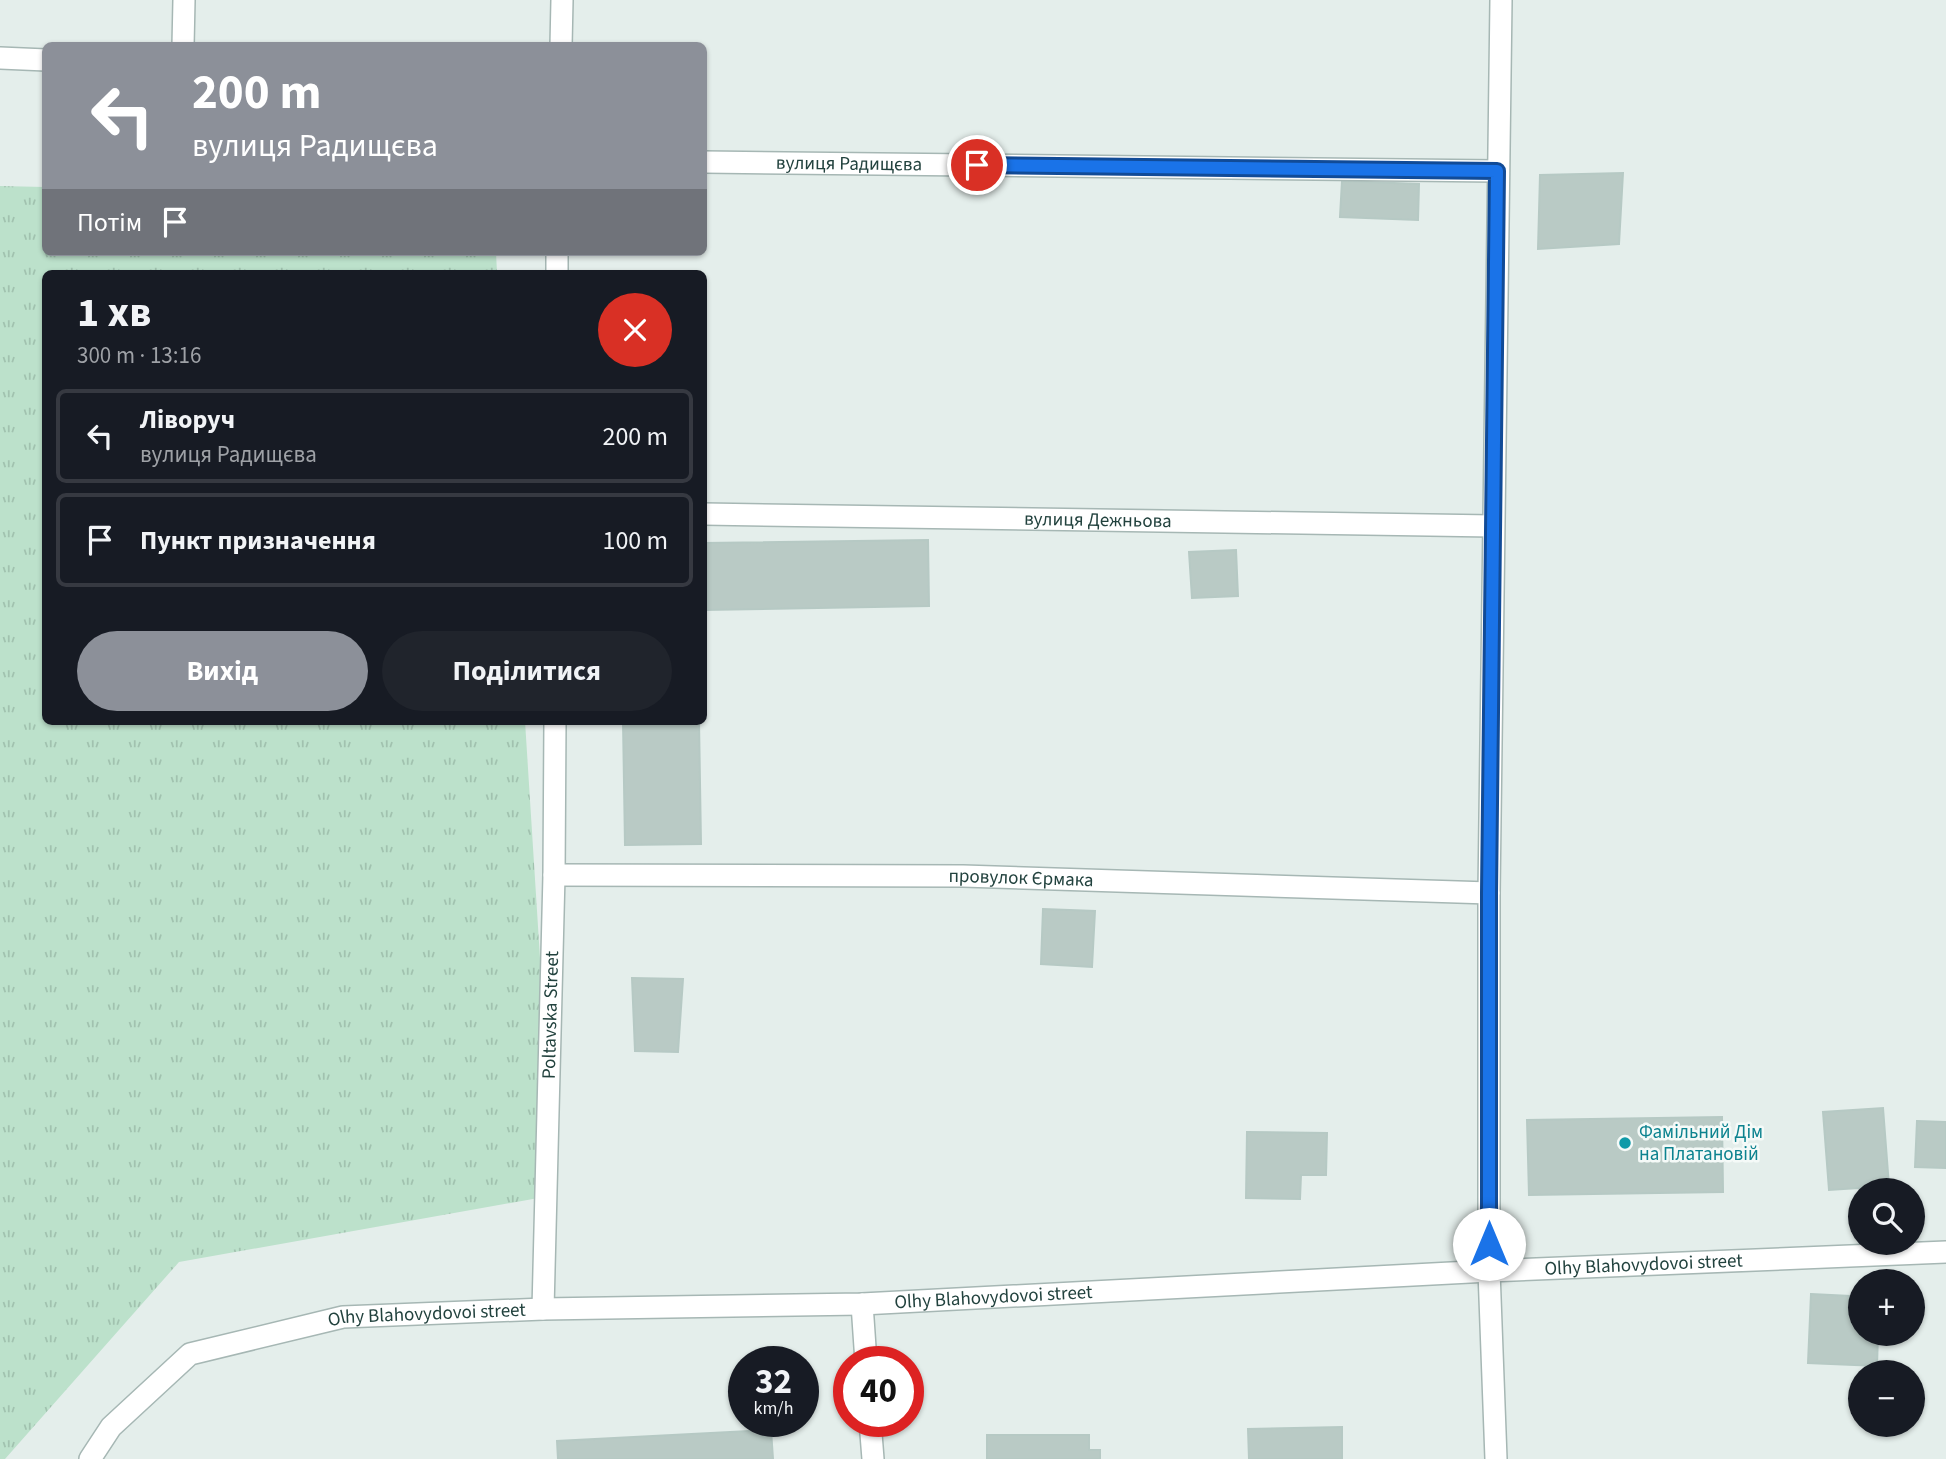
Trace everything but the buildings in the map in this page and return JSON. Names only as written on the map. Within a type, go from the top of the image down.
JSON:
[{"type":"street","points":[[183,42],[184,0]]},
{"type":"street","points":[[561,42],[562,0]]},
{"type":"street","points":[[1496,1459],[1489,1271],[1489,893],[1501,0]]},
{"type":"street","points":[[0,58],[42,60]]},
{"type":"street","name":"вулиця Радищєва","points":[[707,162],[1497,171]]},
{"type":"street","name":"вулиця Дежньова","points":[[707,514],[1493,526]]},
{"type":"street","name":"Poltavska Street","points":[[543,1309],[554,875],[555,725]]},
{"type":"street","name":"провулок Єрмака","points":[[554,875],[963,876],[1489,893]]},
{"type":"street","name":"Olhy Blahovydovoi street","points":[[90,1459],[111,1427],[190,1354],[344,1317],[543,1309],[862,1304],[1489,1271],[1946,1252]]},
{"type":"street","points":[[862,1304],[865,1346]]},
{"type":"street","points":[[871,1437],[873,1459]]},
{"type":"green space","points":[[0,186],[42,187],[42,256],[496,256],[497,270],[42,270],[42,725],[525,725],[555,1195],[179,1262],[5,1459],[0,1459]]},
{"type":"place","name":"Фамільний Дім на Платановій","points":[[1625,1143]]},
{"type":"route","points":[[977,165],[1497,171],[1489,893],[1489,1244]]}]
